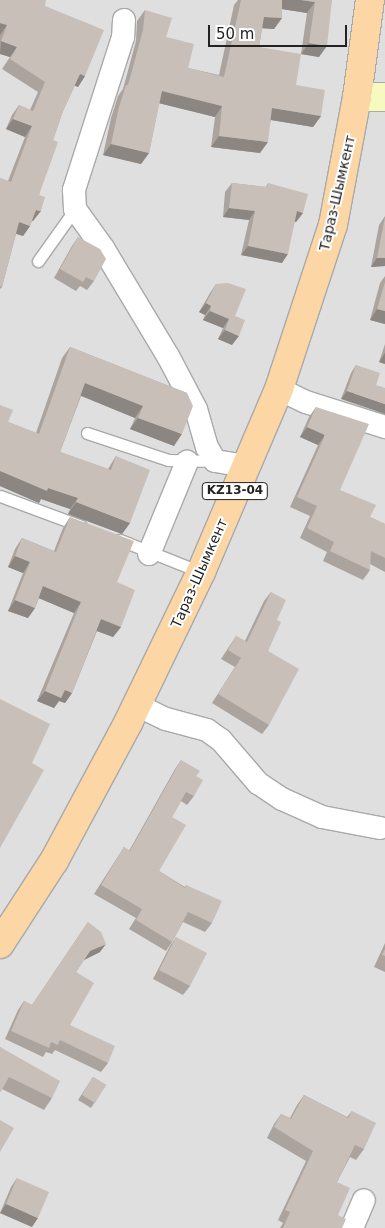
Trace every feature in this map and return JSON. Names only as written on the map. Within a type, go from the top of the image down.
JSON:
[{"type":"main road","name":"Тараз-Шымкент","points":[[0,944],[54,862],[137,705],[202,572],[279,389],[333,225],[357,96],[370,0]]},
{"type":"street","points":[[124,20],[122,37],[74,190],[75,209],[103,248],[168,356],[196,410],[207,447],[215,461],[246,466]]},
{"type":"street","points":[[357,96],[385,97]]},
{"type":"street","points":[[279,389],[306,402],[385,427]]},
{"type":"street","points":[[149,554],[187,462]]},
{"type":"street","points":[[137,705],[192,728],[207,730],[221,740],[258,783],[282,798],[322,817],[380,828]]},
{"type":"street","points":[[352,1228],[364,1200]]},
{"type":"lane","points":[[38,261],[75,209]]},
{"type":"lane","points":[[86,434],[142,454],[187,462],[215,461]]},
{"type":"lane","points":[[0,496],[99,532],[149,554],[202,572]]},
{"type":"shaded area","points":[[0,0],[385,0],[385,1228],[0,1228]]},
{"type":"building","points":[[0,0],[46,0],[45,6],[104,30],[85,76],[80,74],[63,111],[53,140],[58,142],[39,195],[45,197],[41,211],[36,210],[30,226],[19,222],[2,287],[0,286],[0,178],[11,182],[32,126],[13,119],[19,105],[33,111],[45,82],[10,59],[17,47],[1,41],[7,25],[0,23]]},
{"type":"building","points":[[241,0],[282,0],[282,18],[264,17],[259,47],[301,54],[296,85],[325,90],[321,116],[272,108],[268,142],[219,136],[222,106],[162,91],[149,153],[111,144],[119,107],[126,85],[128,85],[143,30],[145,10],[172,18],[166,37],[194,44],[188,68],[224,77]]},
{"type":"building","points":[[301,0],[332,0],[327,46],[309,43],[315,2]]},
{"type":"building","points":[[232,183],[267,187],[268,183],[308,194],[303,213],[297,211],[288,254],[248,246],[255,211],[229,208]]},
{"type":"building","points":[[385,217],[385,258],[377,258]]},
{"type":"building","points":[[78,237],[100,249],[106,259],[94,281],[86,277],[83,282],[60,269]]},
{"type":"building","points":[[385,282],[385,311],[377,309]]},
{"type":"building","points":[[228,283],[246,289],[235,316],[245,320],[239,336],[225,330],[229,319],[210,311],[211,306],[206,303],[216,284]]},
{"type":"building","points":[[70,347],[187,393],[193,406],[182,434],[138,418],[143,406],[85,383],[60,452],[111,470],[116,456],[150,470],[130,523],[76,502],[78,498],[48,488],[47,491],[0,471],[0,405],[13,410],[8,422],[39,434]]},
{"type":"building","points":[[356,365],[380,373],[376,385],[385,388],[385,404],[347,391]]},
{"type":"building","points":[[316,407],[369,424],[340,490],[376,505],[370,517],[385,524],[385,558],[371,551],[370,570],[330,551],[334,542],[307,528],[317,506],[297,497],[325,435],[307,427]]},
{"type":"building","points":[[70,517],[134,541],[117,582],[135,590],[121,627],[101,619],[72,693],[65,690],[61,698],[45,691],[81,602],[43,586],[35,608],[15,600],[30,562],[15,556],[22,538],[56,552]]},
{"type":"building","points":[[271,592],[286,600],[277,620],[281,622],[268,651],[299,669],[269,725],[218,694],[241,658],[228,650],[236,636],[247,642]]},
{"type":"building","points":[[0,699],[50,724],[32,763],[44,770],[0,848]]},
{"type":"building","points":[[181,760],[200,771],[196,776],[203,780],[194,796],[186,792],[172,817],[186,825],[159,871],[185,888],[186,885],[222,901],[212,923],[188,912],[172,942],[136,920],[142,909],[101,885],[124,847],[130,851]]},
{"type":"building","points":[[88,922],[101,932],[106,944],[90,951],[76,972],[94,983],[70,1025],[115,1046],[108,1063],[60,1040],[58,1045],[51,1042],[49,1048],[11,1031],[24,1001],[32,1005]]},
{"type":"building","points":[[176,937],[207,953],[190,986],[159,970]]},
{"type":"building","points":[[0,1047],[60,1081],[52,1098],[9,1077],[0,1093]]},
{"type":"building","points":[[93,1077],[106,1085],[95,1103],[82,1095]]},
{"type":"building","points":[[304,1095],[348,1118],[352,1111],[376,1123],[364,1149],[355,1145],[337,1182],[350,1188],[338,1215],[346,1219],[342,1228],[283,1228],[290,1212],[285,1210],[313,1151],[274,1127],[281,1114],[291,1119]]},
{"type":"building","points":[[0,1120],[14,1128],[0,1152]]},
{"type":"building","points":[[17,1178],[49,1192],[38,1218],[6,1204]]}]
